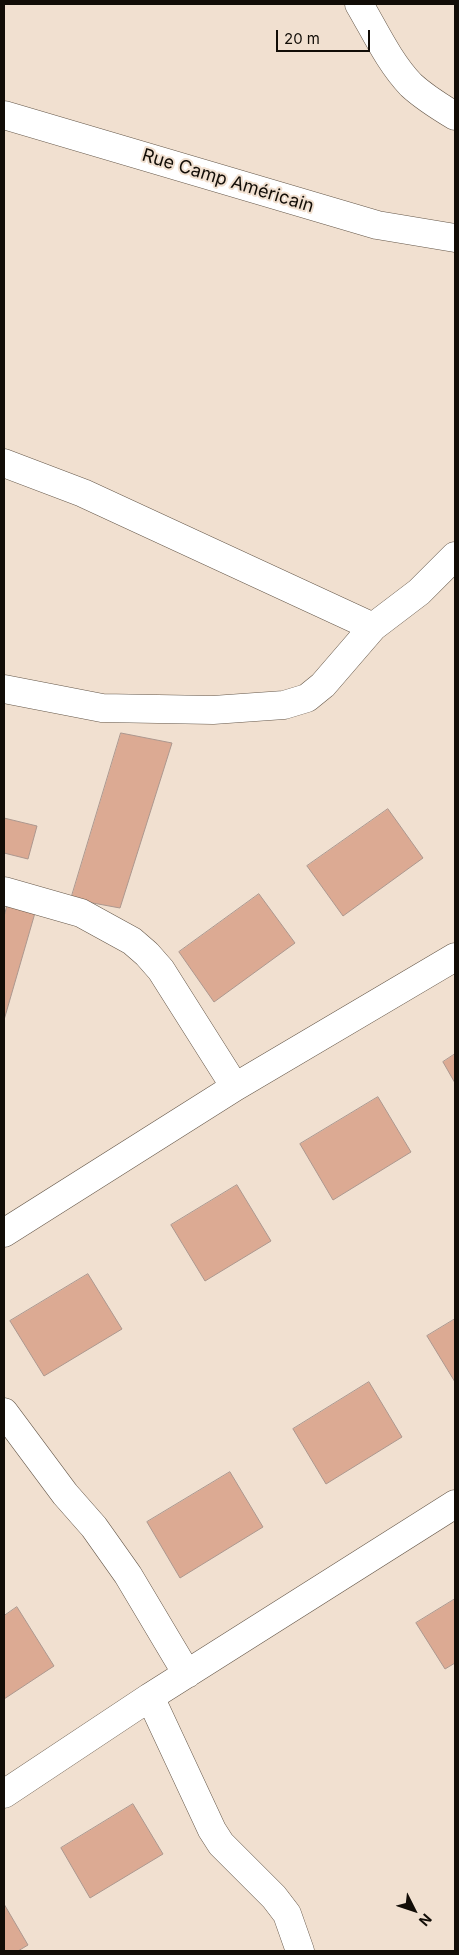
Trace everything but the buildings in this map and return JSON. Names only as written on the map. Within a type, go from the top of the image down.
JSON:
[{"type":"street","points":[[359,4],[389,57],[411,85],[441,108],[455,116]]},
{"type":"street","name":"Rue Camp Américain","points":[[4,115],[377,225],[455,238]]},
{"type":"street","points":[[4,463],[83,493],[373,627]]},
{"type":"street","points":[[4,689],[102,708],[213,710],[284,705],[307,698],[323,685],[373,627],[420,592],[455,556]]},
{"type":"street","points":[[4,891],[80,913],[132,941],[161,970],[235,1087]]},
{"type":"street","points":[[4,1233],[235,1087],[455,957]]},
{"type":"street","points":[[4,1412],[65,1494],[100,1534],[128,1576],[187,1674]]},
{"type":"street","points":[[4,1794],[150,1697],[455,1504]]},
{"type":"street","points":[[150,1697],[212,1830],[222,1844],[274,1896],[287,1914],[300,1951]]}]
